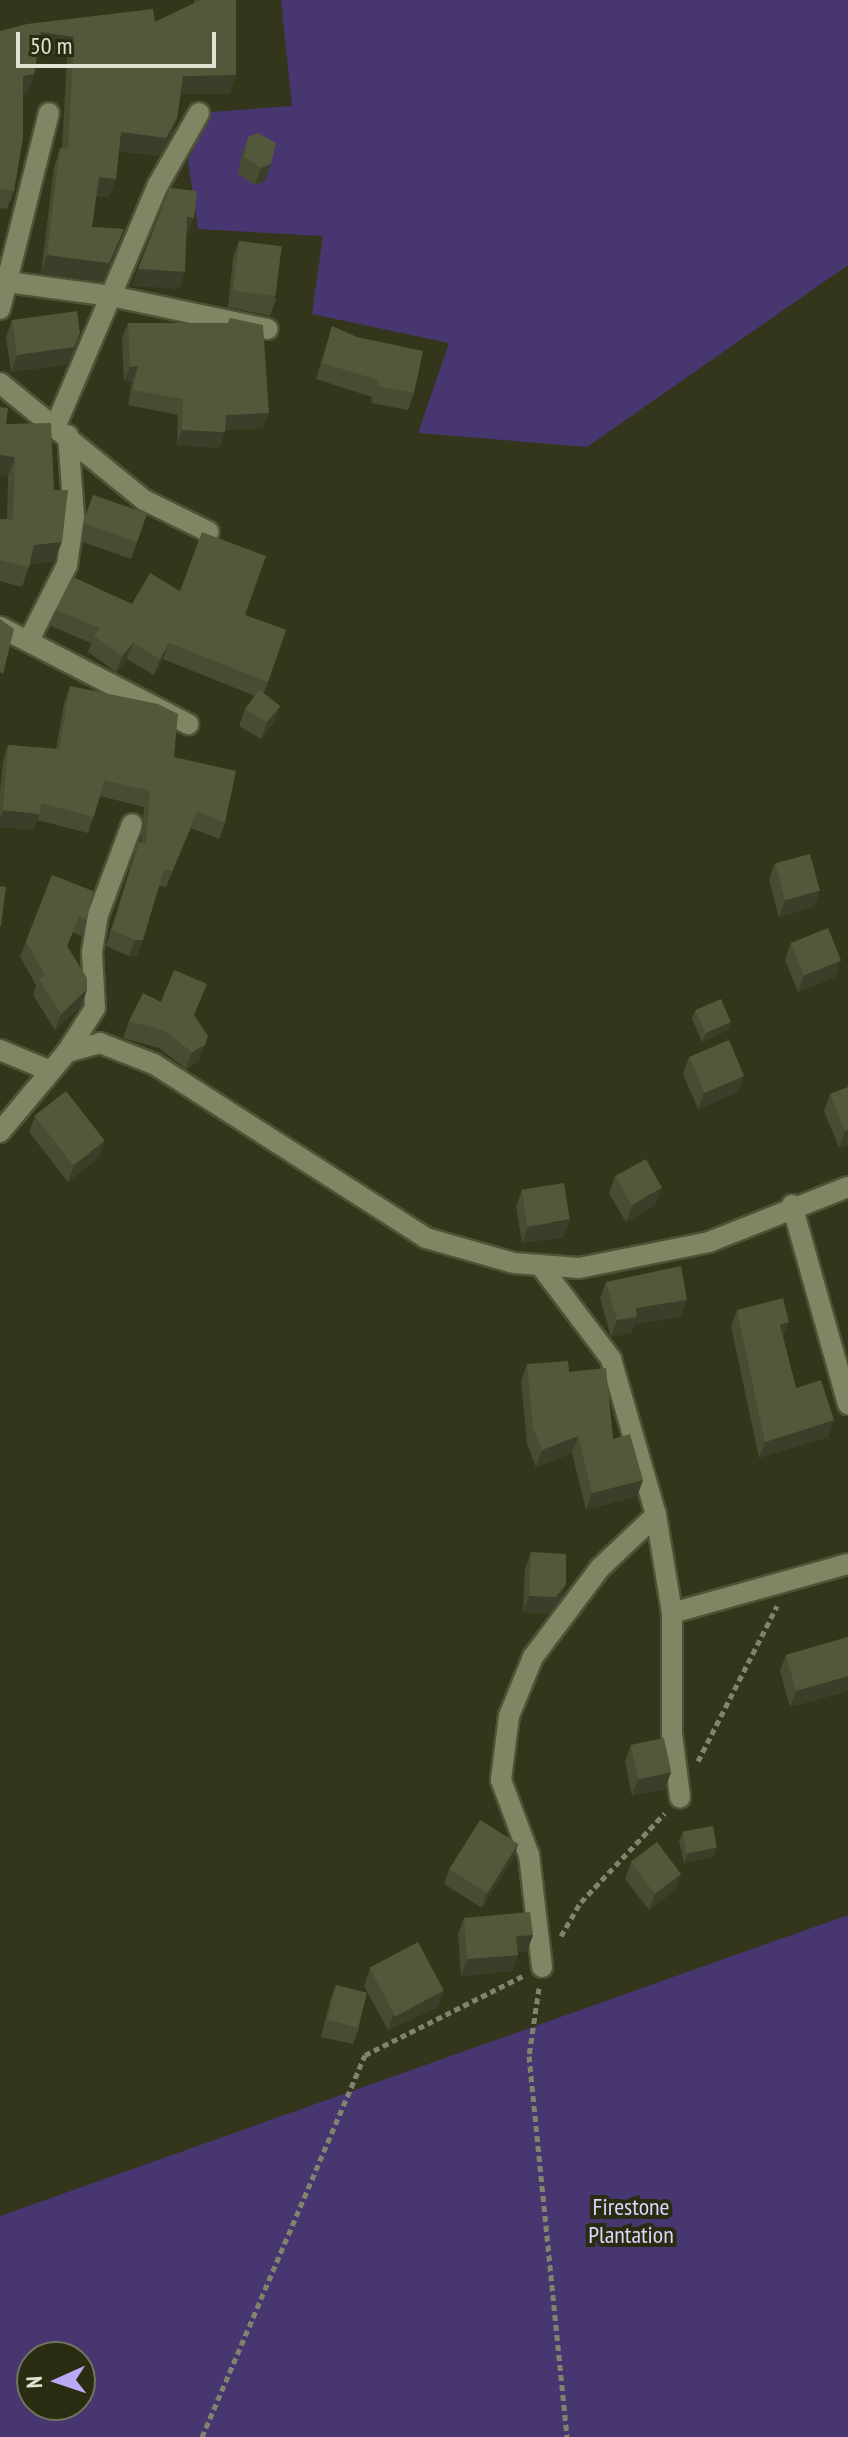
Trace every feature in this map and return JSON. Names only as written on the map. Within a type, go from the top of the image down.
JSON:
[{"type":"street","points":[[0,309],[3,282],[49,113]]},
{"type":"street","points":[[30,638],[67,565],[74,516],[62,430],[111,296],[158,185],[199,113]]},
{"type":"street","points":[[3,282],[111,296],[268,329]]},
{"type":"street","points":[[0,383],[62,430],[144,500],[209,532]]},
{"type":"street","points":[[0,627],[30,638],[188,724]]},
{"type":"street","points":[[0,1132],[48,1070],[67,1052],[95,1008],[92,952],[98,915],[132,824]]},
{"type":"street","points":[[67,1052],[100,1043],[154,1064],[426,1238],[540,1265],[579,1268],[709,1242],[792,1205],[848,1187]]},
{"type":"street","points":[[0,1050],[48,1070]]},
{"type":"street","points":[[792,1205],[848,1404]]},
{"type":"street","points":[[540,1265],[611,1359],[656,1515],[672,1613],[672,1734],[680,1797]]},
{"type":"street","points":[[542,1967],[529,1855],[501,1780],[509,1716],[543,1644],[600,1568],[656,1515]]},
{"type":"street","points":[[672,1613],[848,1564]]},
{"type":"path","points":[[202,2437],[365,2055],[542,1967]]},
{"type":"path","points":[[542,1967],[529,2056],[567,2437]]},
{"type":"green space","points":[[281,0],[848,0],[848,265],[587,447],[418,433],[449,343],[312,314],[323,236],[198,229],[188,160],[211,112],[292,106]]},
{"type":"green space","name":"Firestone Plantation","points":[[848,1915],[848,2437],[0,2437],[0,2216]]},
{"type":"building","points":[[201,0],[236,0],[236,75],[183,76],[177,118],[166,138],[121,132],[116,179],[99,177],[92,227],[124,229],[109,263],[47,255],[60,148],[68,149],[74,37],[41,32],[34,74],[23,76],[23,138],[14,191],[0,188],[0,31],[27,24],[153,9],[155,22]]},
{"type":"building","points":[[258,133],[276,143],[271,164],[261,168],[244,157],[248,137]]},
{"type":"building","points":[[170,188],[197,191],[194,218],[187,217],[185,272],[138,269]]},
{"type":"building","points":[[239,241],[282,246],[276,296],[233,291]]},
{"type":"building","points":[[77,311],[80,333],[74,347],[17,355],[12,320]]},
{"type":"building","points":[[230,318],[263,325],[269,413],[226,415],[225,432],[182,430],[183,399],[133,390],[138,366],[130,367],[128,323],[229,323]]},
{"type":"building","points":[[332,326],[357,337],[423,351],[414,393],[377,386],[378,380],[322,363]]},
{"type":"building","points":[[0,407],[8,408],[6,424],[51,423],[54,490],[68,490],[62,542],[34,545],[29,567],[0,560],[0,519],[13,520],[15,457],[0,455]]},
{"type":"building","points":[[93,495],[147,514],[137,542],[83,523]]},
{"type":"building","points":[[202,532],[266,556],[245,615],[286,630],[268,682],[169,643],[160,659],[133,643],[122,656],[94,636],[100,628],[56,610],[73,577],[132,604],[150,573],[180,591]]},
{"type":"building","points":[[0,619],[14,629],[3,674],[0,672]]},
{"type":"building","points":[[70,686],[158,704],[178,714],[174,757],[236,771],[225,823],[197,811],[172,871],[164,869],[143,940],[135,940],[112,930],[139,842],[146,844],[150,791],[104,780],[94,817],[41,803],[40,814],[3,810],[8,745],[59,749]]},
{"type":"building","points":[[259,690],[280,706],[267,722],[245,709]]},
{"type":"building","points":[[810,854],[820,891],[785,900],[775,863]]},
{"type":"building","points":[[52,875],[93,891],[87,920],[79,916],[67,946],[87,978],[87,989],[61,1014],[39,979],[45,975],[26,941]]},
{"type":"building","points":[[0,886],[6,887],[1,926],[0,926]]},
{"type":"building","points":[[828,928],[841,960],[804,975],[791,943]]},
{"type":"building","points":[[174,970],[207,984],[194,1015],[208,1036],[205,1045],[192,1052],[165,1031],[129,1021],[143,993],[161,1002]]},
{"type":"building","points":[[721,999],[731,1022],[705,1033],[695,1010]]},
{"type":"building","points":[[729,1040],[744,1076],[705,1093],[689,1057]]},
{"type":"building","points":[[848,1087],[848,1130],[845,1131],[830,1094]]},
{"type":"building","points":[[66,1091],[105,1141],[73,1165],[34,1116]]},
{"type":"building","points":[[646,1159],[662,1188],[631,1205],[615,1176]]},
{"type":"building","points":[[564,1183],[570,1220],[527,1226],[522,1190]]},
{"type":"building","points":[[681,1266],[687,1300],[636,1308],[637,1317],[617,1320],[606,1282]]},
{"type":"building","points":[[783,1298],[789,1322],[780,1325],[796,1388],[821,1380],[834,1420],[765,1442],[737,1310]]},
{"type":"building","points":[[568,1361],[569,1372],[606,1368],[613,1439],[630,1434],[643,1480],[592,1493],[578,1436],[542,1450],[533,1427],[527,1364]]},
{"type":"building","points":[[531,1552],[566,1554],[566,1584],[556,1597],[529,1596]]},
{"type":"building","points":[[848,1637],[848,1676],[796,1691],[786,1655]]},
{"type":"building","points":[[664,1738],[671,1772],[638,1779],[631,1745]]},
{"type":"building","points":[[480,1820],[518,1844],[487,1893],[449,1869]]},
{"type":"building","points":[[713,1826],[717,1848],[686,1853],[682,1831]]},
{"type":"building","points":[[657,1842],[681,1874],[655,1894],[631,1862]]},
{"type":"building","points":[[530,1912],[533,1935],[516,1936],[518,1955],[467,1959],[464,1918]]},
{"type":"building","points":[[418,1942],[444,1991],[395,2016],[369,1968]]},
{"type":"building","points":[[336,1985],[367,1993],[358,2028],[327,2020]]}]
